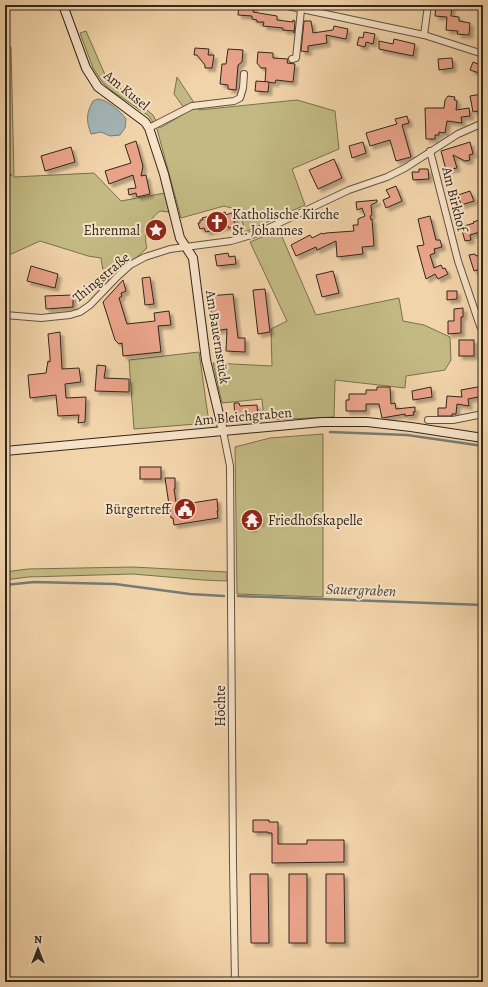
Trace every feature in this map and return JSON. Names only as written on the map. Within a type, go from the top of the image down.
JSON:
[{"type":"street","name":"Am Kusel","points":[[63,5],[86,68],[98,87],[144,122],[149,128],[164,174],[180,238],[186,247]]},
{"type":"street","points":[[283,5],[424,35],[483,54]]},
{"type":"street","points":[[424,35],[428,5]]},
{"type":"street","points":[[292,59],[296,58],[301,10]]},
{"type":"street","name":"Am Kusel","points":[[149,128],[192,106],[234,101],[240,98],[243,88],[244,74]]},
{"type":"street","name":"Am Birkhof","points":[[483,124],[458,134],[430,151],[458,261],[483,331]]},
{"type":"street","name":"Thingstraße","points":[[5,315],[41,318],[70,315],[80,312],[90,305],[130,265],[152,254],[170,249],[231,241],[258,233],[349,190],[387,177],[405,168],[430,151]]},
{"type":"street","name":"Am Bauernstück","points":[[186,247],[193,258],[206,360],[223,431]]},
{"type":"street","points":[[428,420],[464,419],[483,414]]},
{"type":"street","name":"Am Bleichgraben","points":[[5,451],[322,422],[367,422],[483,438]]},
{"type":"street","name":"Höchte","points":[[223,431],[230,466],[235,982]]},
{"type":"shaded area","points":[[86,31],[106,77],[153,115],[160,128],[187,112],[174,94],[177,77],[199,110],[297,100],[335,111],[339,149],[292,169],[305,205],[245,232],[239,210],[224,206],[181,218],[157,129],[149,116],[112,91],[103,83],[93,68],[80,33]]},
{"type":"shaded area","points":[[6,47],[11,47],[14,177],[94,173],[121,201],[165,193],[169,212],[160,211],[152,218],[146,232],[147,248],[105,283],[101,258],[88,256],[40,241],[5,257],[5,172],[8,171]]},
{"type":"shaded area","points":[[98,99],[106,101],[114,106],[126,119],[125,128],[120,135],[110,136],[101,132],[91,134],[88,125],[88,113],[93,101]]},
{"type":"shaded area","points":[[279,230],[316,315],[399,298],[403,321],[424,325],[450,337],[451,360],[445,370],[406,376],[405,388],[335,380],[334,417],[264,420],[262,399],[222,403],[213,363],[272,366],[271,329],[287,321],[250,242]]},
{"type":"shaded area","points":[[199,352],[209,423],[134,429],[129,360]]},
{"type":"shaded area","points":[[323,434],[323,597],[237,594],[235,447],[270,438]]},
{"type":"shaded area","points":[[133,567],[227,572],[227,581],[133,574],[28,577],[5,580],[5,572],[28,569]]},
{"type":"building","points":[[239,5],[254,5],[253,12],[277,16],[277,20],[295,21],[294,33],[294,31],[283,30],[283,28],[263,26],[264,22],[257,22],[257,20],[252,19],[252,16],[238,15]]},
{"type":"building","points":[[436,5],[452,5],[451,16],[459,17],[459,21],[470,23],[469,35],[457,34],[458,31],[446,30],[447,17],[435,16]]},
{"type":"building","points":[[304,21],[311,21],[313,33],[333,30],[334,26],[348,29],[346,39],[326,35],[327,43],[308,46],[308,52],[301,51]]},
{"type":"building","points":[[364,32],[375,34],[373,44],[366,42],[365,47],[357,45],[359,37],[363,38]]},
{"type":"building","points":[[394,39],[415,44],[413,56],[379,49],[379,41],[393,44]]},
{"type":"building","points":[[195,48],[209,49],[208,55],[214,55],[212,68],[205,68],[205,65],[197,55],[194,55]]},
{"type":"building","points":[[228,49],[243,50],[242,62],[238,65],[236,90],[228,89],[228,85],[220,84],[222,64],[226,64]]},
{"type":"building","points":[[258,52],[273,53],[273,58],[288,59],[287,63],[295,64],[293,82],[276,80],[275,83],[265,82],[266,68],[261,68],[257,63]]},
{"type":"building","points":[[452,58],[453,68],[439,70],[438,59]]},
{"type":"building","points":[[473,62],[483,66],[482,74],[470,70]]},
{"type":"building","points":[[256,81],[269,82],[268,92],[255,91]]},
{"type":"building","points":[[482,94],[483,110],[473,112],[470,96]]},
{"type":"building","points":[[448,96],[455,97],[454,100],[457,102],[456,110],[469,108],[470,116],[461,117],[462,123],[447,121],[445,133],[439,132],[439,135],[435,135],[435,139],[426,139],[425,108],[444,108],[445,100]]},
{"type":"building","points":[[407,116],[409,123],[402,125],[411,157],[396,161],[390,140],[370,146],[366,133],[397,124],[395,119]]},
{"type":"building","points":[[136,141],[143,166],[141,176],[146,175],[150,194],[137,197],[136,193],[129,195],[128,189],[136,188],[133,175],[109,184],[105,171],[131,163],[125,145]]},
{"type":"building","points":[[363,142],[366,153],[352,158],[349,146]]},
{"type":"building","points":[[470,142],[473,154],[469,155],[470,160],[465,161],[453,155],[457,168],[446,170],[441,151]]},
{"type":"building","points":[[71,147],[75,162],[45,171],[41,156]]},
{"type":"building","points":[[334,159],[342,178],[318,189],[309,170]]},
{"type":"building","points":[[419,169],[428,169],[429,179],[413,180],[412,172],[419,172]]},
{"type":"building","points":[[396,186],[402,201],[386,208],[383,200],[390,197],[386,190]]},
{"type":"building","points":[[470,191],[474,201],[461,205],[458,195]]},
{"type":"building","points":[[377,200],[377,202],[371,205],[372,215],[370,216],[371,220],[372,219],[374,246],[362,247],[363,254],[337,257],[336,241],[317,250],[316,247],[296,256],[291,245],[310,235],[312,238],[322,233],[354,231],[353,225],[358,225],[358,219],[365,216],[362,208],[357,210],[356,202]]},
{"type":"building","name":"Katholische Kirche St. Johannes","points":[[225,212],[226,215],[231,213],[235,214],[235,227],[229,228],[228,226],[206,232],[204,228],[200,229],[198,223],[200,223],[200,220],[203,220],[202,218]]},
{"type":"building","points":[[430,216],[436,240],[440,240],[442,247],[434,249],[435,253],[430,255],[434,268],[441,265],[443,269],[445,268],[448,274],[438,279],[435,274],[426,279],[417,246],[424,245],[418,219]]},
{"type":"building","points":[[483,219],[483,231],[470,235],[471,240],[465,241],[461,227]]},
{"type":"building","points":[[228,253],[229,257],[235,256],[236,264],[217,266],[215,255]]},
{"type":"building","points":[[475,254],[476,256],[483,254],[483,268],[474,271],[469,255]]},
{"type":"building","points":[[31,266],[58,274],[55,288],[27,281]]},
{"type":"building","points":[[333,271],[339,293],[322,297],[316,275]]},
{"type":"building","points":[[150,277],[154,304],[145,305],[142,278]]},
{"type":"building","points":[[123,280],[126,291],[121,293],[122,296],[119,298],[127,324],[155,321],[154,313],[169,311],[171,325],[158,326],[161,352],[123,356],[122,343],[119,344],[115,340],[103,302]]},
{"type":"building","points":[[265,289],[270,332],[258,334],[253,290]]},
{"type":"building","points":[[447,291],[457,291],[457,299],[447,300]]},
{"type":"building","points":[[233,294],[238,338],[245,338],[245,352],[226,351],[227,329],[214,331],[212,312],[210,312],[208,296]]},
{"type":"building","points":[[73,295],[73,307],[46,309],[45,296]]},
{"type":"building","points":[[463,308],[463,317],[461,317],[461,333],[448,334],[448,321],[454,321],[454,309]]},
{"type":"building","points":[[60,332],[62,369],[79,368],[81,382],[65,384],[66,398],[86,397],[85,422],[78,423],[79,415],[58,416],[56,395],[30,398],[28,375],[46,373],[48,361],[50,362],[48,334]]},
{"type":"building","points":[[459,340],[474,340],[474,356],[459,356]]},
{"type":"building","points":[[97,365],[106,366],[104,378],[129,379],[129,392],[95,391]]},
{"type":"building","points":[[483,386],[483,396],[468,399],[469,406],[457,404],[456,414],[452,414],[452,416],[438,416],[438,408],[446,408],[447,396],[462,397],[461,390]]},
{"type":"building","points":[[377,387],[390,387],[391,404],[395,403],[396,409],[415,407],[415,412],[413,412],[414,415],[405,416],[405,414],[382,418],[379,404],[366,404],[366,411],[346,411],[346,400],[349,400],[349,394],[366,394],[366,390],[377,390]]},
{"type":"building","points":[[431,387],[432,397],[413,400],[412,391]]},
{"type":"building","points":[[234,403],[239,403],[240,406],[257,405],[258,418],[235,419]]},
{"type":"building","points":[[140,467],[161,467],[161,479],[140,479]]},
{"type":"building","name":"Bürgertreff","points":[[165,478],[175,478],[174,489],[176,502],[178,502],[179,505],[217,499],[218,518],[174,525],[173,518],[171,518]]},
{"type":"building","name":"Friedhofskapelle","points":[[244,514],[260,514],[260,523],[253,523],[253,528],[246,528]]},
{"type":"building","points":[[253,820],[269,820],[269,822],[278,822],[278,844],[307,844],[307,840],[344,840],[344,862],[272,863],[272,833],[253,832]]},
{"type":"building","points":[[250,874],[268,874],[269,943],[251,943]]},
{"type":"building","points":[[289,874],[307,874],[307,943],[289,943]]},
{"type":"building","points":[[326,874],[344,874],[345,943],[326,943]]},
{"type":"waterway","points":[[5,177],[11,175]]},
{"type":"waterway","points":[[330,432],[407,435],[483,446]]},
{"type":"waterway","name":"Sauergraben","points":[[5,585],[34,582],[115,584],[190,594],[224,596]]},
{"type":"waterway","name":"Sauergraben","points":[[238,596],[483,605]]},
{"type":"place","name":"Katholische Kirche St. Johannes","points":[[217,222]]},
{"type":"place","name":"Ehrenmal","points":[[156,230]]},
{"type":"place","name":"Bürgertreff","points":[[185,509]]},
{"type":"place","name":"Friedhofskapelle","points":[[252,520]]}]
